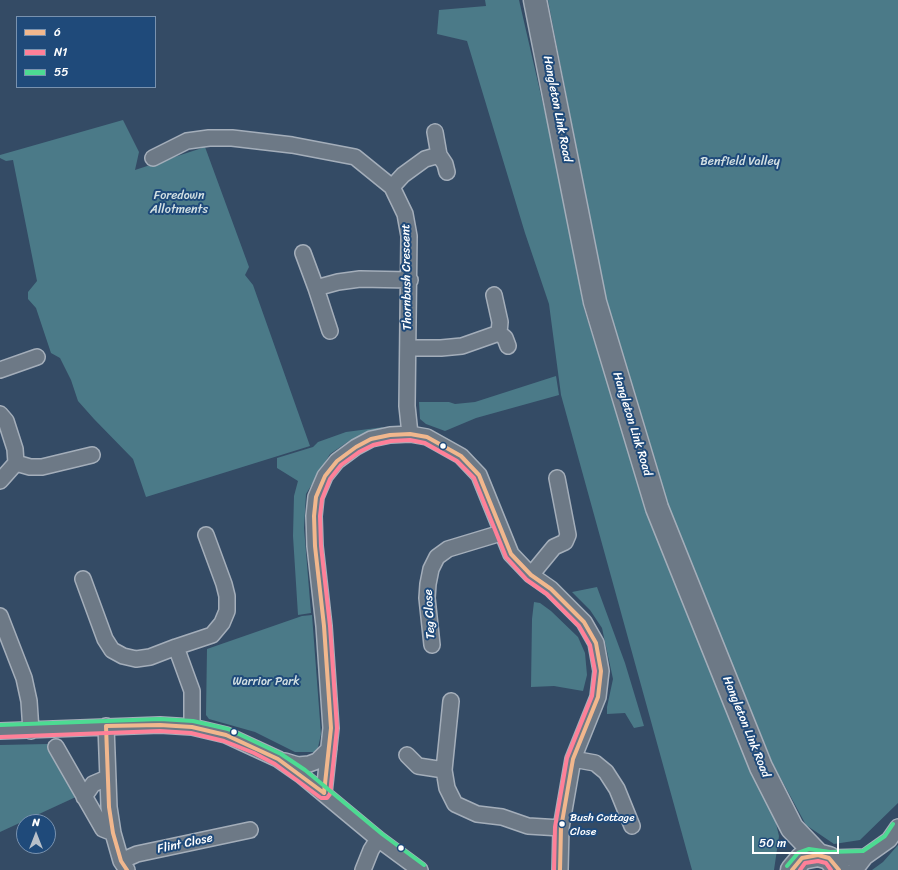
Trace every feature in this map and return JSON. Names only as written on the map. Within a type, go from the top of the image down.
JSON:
[{"type":"highway","name":"Hangleton Link Road","points":[[535,0],[595,302],[657,508],[761,767],[792,828],[829,861]]},
{"type":"highway","name":"Hangleton Link Road","points":[[792,828],[793,867]]},
{"type":"highway","points":[[793,867],[806,857],[829,861]]},
{"type":"street","points":[[435,132],[439,155],[445,164],[447,172]]},
{"type":"street","name":"Thornbush Crescent","points":[[154,158],[187,141],[232,138],[280,143],[313,148],[355,158],[392,187],[405,214],[409,236],[410,280],[407,406],[410,434]]},
{"type":"street","points":[[392,187],[403,175],[425,159],[439,155]]},
{"type":"street","points":[[302,253],[330,330]]},
{"type":"street","points":[[316,288],[338,282],[360,279],[410,280]]},
{"type":"street","points":[[494,295],[500,322],[499,333]]},
{"type":"street","points":[[408,348],[441,348],[462,346],[499,333]]},
{"type":"street","points":[[499,333],[505,338],[508,346]]},
{"type":"street","points":[[0,370],[37,358]]},
{"type":"street","points":[[0,414],[6,421],[17,456],[16,464],[0,481]]},
{"type":"street","points":[[324,793],[331,728],[324,626],[315,546],[314,516],[316,497],[325,476],[337,461],[371,439],[390,435],[410,434],[427,437],[442,444],[461,456],[479,475],[501,533],[511,554],[531,575],[551,589],[584,622],[596,643],[601,671],[598,697],[573,759],[561,828],[560,870]]},
{"type":"street","points":[[16,464],[30,467],[42,466],[92,455]]},
{"type":"street","points":[[531,575],[554,547],[565,542],[568,535],[557,478]]},
{"type":"street","name":"Teg Close","points":[[432,645],[427,598],[431,569],[437,557],[448,549],[501,533]]},
{"type":"street","points":[[83,579],[105,639],[112,650],[123,656],[136,659],[176,648],[212,635],[222,623],[227,611],[227,596],[224,584],[206,535]]},
{"type":"street","points":[[0,616],[24,678],[29,701],[31,731]]},
{"type":"street","points":[[176,648],[192,691],[192,727]]},
{"type":"street","points":[[451,701],[444,770],[447,788],[455,804],[477,814],[502,817],[528,826],[561,828]]},
{"type":"street","points":[[0,731],[31,731],[106,726],[160,725],[192,727],[226,735],[278,759],[298,765],[317,761],[329,749]]},
{"type":"street","points":[[106,726],[107,778],[113,833],[124,865]]},
{"type":"street","points":[[56,747],[103,829],[113,833]]},
{"type":"street","points":[[407,755],[418,766],[444,770]]},
{"type":"street","points":[[278,759],[324,793],[378,839],[420,870]]},
{"type":"street","points":[[573,759],[595,763],[606,772],[617,789],[632,826]]},
{"type":"street","points":[[84,797],[93,784],[107,778]]},
{"type":"street","points":[[855,870],[865,857],[889,840],[898,827]]},
{"type":"street","name":"Flint Close","points":[[124,865],[137,854],[250,830]]},
{"type":"street","points":[[363,870],[371,850],[378,839]]},
{"type":"street","points":[[829,861],[865,857]]},
{"type":"green space","points":[[485,0],[519,0],[554,152],[584,309],[644,498],[770,798],[779,836],[774,870],[692,870],[561,395],[549,304],[525,233],[467,41],[437,34],[439,10],[486,6]]},
{"type":"green space","name":"Benfield Valley","points":[[548,0],[898,0],[898,803],[860,840],[834,844],[806,825],[773,764],[664,497],[604,291]]},
{"type":"green space","name":"Foredown Allotments","points":[[123,120],[139,152],[135,170],[205,147],[249,267],[245,275],[253,285],[310,446],[146,497],[133,459],[78,401],[71,380],[60,358],[51,353],[36,308],[28,299],[28,292],[37,281],[13,160],[6,161],[0,158],[0,155]]},
{"type":"green space","points":[[556,376],[559,395],[476,418],[445,431],[426,424],[420,419],[419,402],[449,402],[455,404],[475,402]]},
{"type":"green space","points":[[384,427],[349,441],[330,454],[306,494],[304,528],[311,613],[298,615],[293,536],[294,496],[298,481],[277,468],[277,458],[313,447],[318,442],[346,432]]},
{"type":"green space","points":[[597,587],[625,663],[644,726],[634,728],[625,713],[607,714],[613,679],[602,628],[590,610],[572,592]]},
{"type":"green space","points":[[534,602],[540,603],[551,611],[578,637],[585,653],[587,675],[583,691],[554,686],[531,687],[532,619]]},
{"type":"green space","name":"Warrior Park","points":[[312,615],[321,734],[317,752],[295,752],[255,732],[209,719],[206,715],[207,649],[302,616]]},
{"type":"green space","points":[[48,744],[78,796],[39,814],[16,814],[16,825],[0,832],[0,745]]},
{"type":"green space","points":[[898,845],[898,870],[872,870],[883,862]]},
{"type":"transit line","name":"6","points":[[324,793],[331,728],[324,626],[315,546],[314,516],[316,497],[325,476],[337,461],[356,447],[371,439],[390,435],[410,434],[427,437],[461,456],[479,475],[511,554],[531,575],[551,589],[584,622],[596,643],[601,671],[598,697],[573,759],[561,828],[560,870]]},
{"type":"transit line","name":"N1","points":[[0,737],[160,731],[191,733],[224,741],[254,753],[275,764],[321,798],[327,798],[330,794],[337,728],[330,626],[321,546],[320,516],[322,499],[330,479],[341,465],[359,452],[373,445],[391,441],[410,440],[425,443],[457,461],[474,478],[506,557],[527,580],[547,594],[579,626],[590,645],[595,671],[592,696],[567,758],[555,827],[554,870]]},
{"type":"transit line","name":"55","points":[[0,725],[160,719],[193,721],[228,729],[281,754],[305,770],[382,834],[424,865]]},
{"type":"transit line","name":"6","points":[[106,726],[160,725],[192,727],[226,735],[278,759],[324,793]]},
{"type":"transit line","name":"6","points":[[106,726],[109,807],[113,833],[121,861],[127,870]]},
{"type":"transit line","name":"55","points":[[787,866],[798,853],[809,849],[830,852],[863,851],[885,836],[893,824]]},
{"type":"transit line","name":"6","points":[[792,870],[802,858],[818,855],[829,858],[839,870]]},
{"type":"transit line","name":"N1","points":[[800,870],[805,863],[818,861],[826,863],[831,870]]},
{"type":"place","name":"Bush Cottage Close","points":[[562,824]]}]
